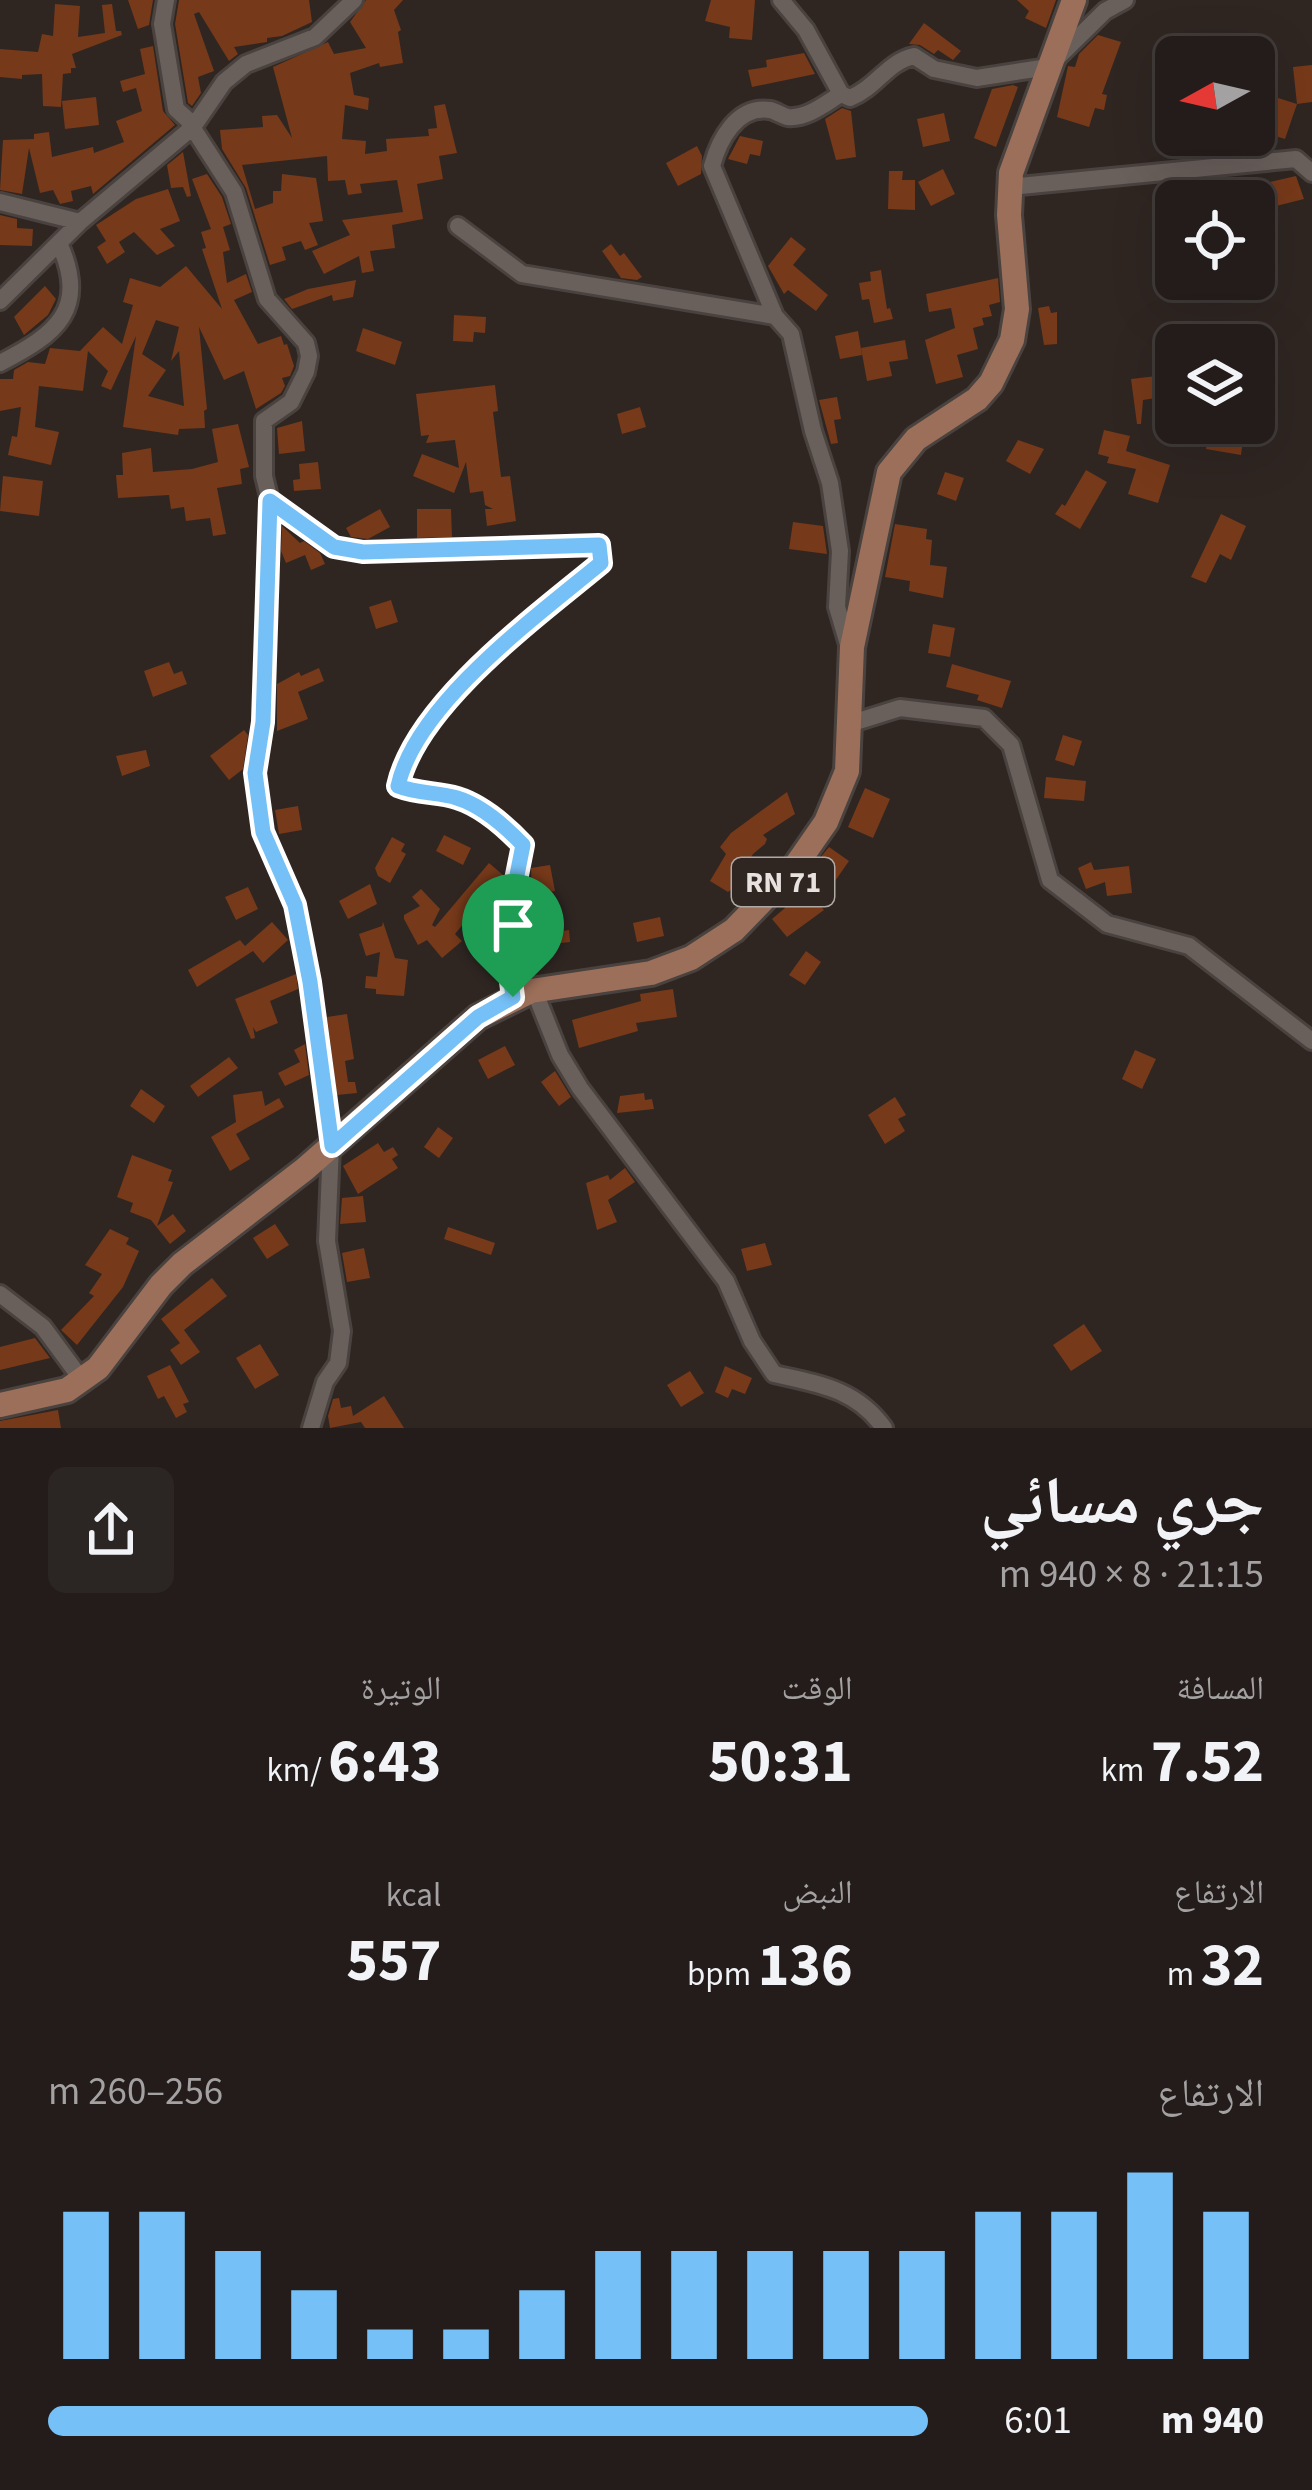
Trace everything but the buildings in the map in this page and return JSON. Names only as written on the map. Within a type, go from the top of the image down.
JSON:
[{"type":"main road","name":"RN 71","points":[[0,1405],[51,1395],[82,1381],[98,1368],[182,1264],[332,1146],[478,1017],[524,993],[668,968],[734,930],[769,898],[826,822],[847,771],[851,657],[889,472],[916,439],[977,399],[991,383],[1012,340],[1017,309],[1010,187],[1017,154],[1074,0]]},
{"type":"street","points":[[166,0],[162,24],[176,109],[193,127],[234,192],[267,299],[306,343],[309,356],[291,402],[264,422],[264,476],[270,501],[263,722],[255,773],[263,832],[295,905],[332,1146],[327,1241],[343,1330],[338,1363],[325,1382],[311,1428]]},
{"type":"street","points":[[0,301],[80,222],[193,127],[224,82],[246,64],[315,37],[354,0]]},
{"type":"street","points":[[782,0],[806,30],[841,94],[850,98],[866,92],[898,60],[914,56],[934,69],[977,78],[1048,67],[1106,11],[1125,0]]},
{"type":"street","points":[[841,94],[809,113],[789,117],[767,110],[749,112],[718,142],[712,166],[775,316],[791,334],[830,483],[840,551],[837,607],[851,657]]},
{"type":"street","points":[[1010,187],[1296,159],[1312,172]]},
{"type":"street","points":[[0,202],[80,222]]},
{"type":"street","points":[[458,226],[522,274],[775,316]]},
{"type":"street","points":[[0,363],[50,334],[66,313],[72,271],[59,243]]},
{"type":"street","points":[[270,501],[334,547],[363,552],[599,545],[601,563],[510,638],[419,732],[398,786],[459,798],[502,823],[523,845],[505,935],[524,993],[580,1088],[726,1280],[752,1340],[774,1374],[844,1393],[868,1406],[884,1428]]},
{"type":"street","points":[[849,724],[900,708],[984,718],[1010,745],[1050,880],[1107,924],[1189,946],[1312,1041]]},
{"type":"street","points":[[0,1294],[43,1327],[82,1381]]},
{"type":"route","points":[[270,501],[334,547],[363,552],[599,545],[601,563],[510,638],[419,732],[398,786],[459,798],[502,823],[523,845],[505,935],[513,997],[478,1017],[332,1146],[295,905],[263,832],[255,773],[263,722],[270,501]]}]
